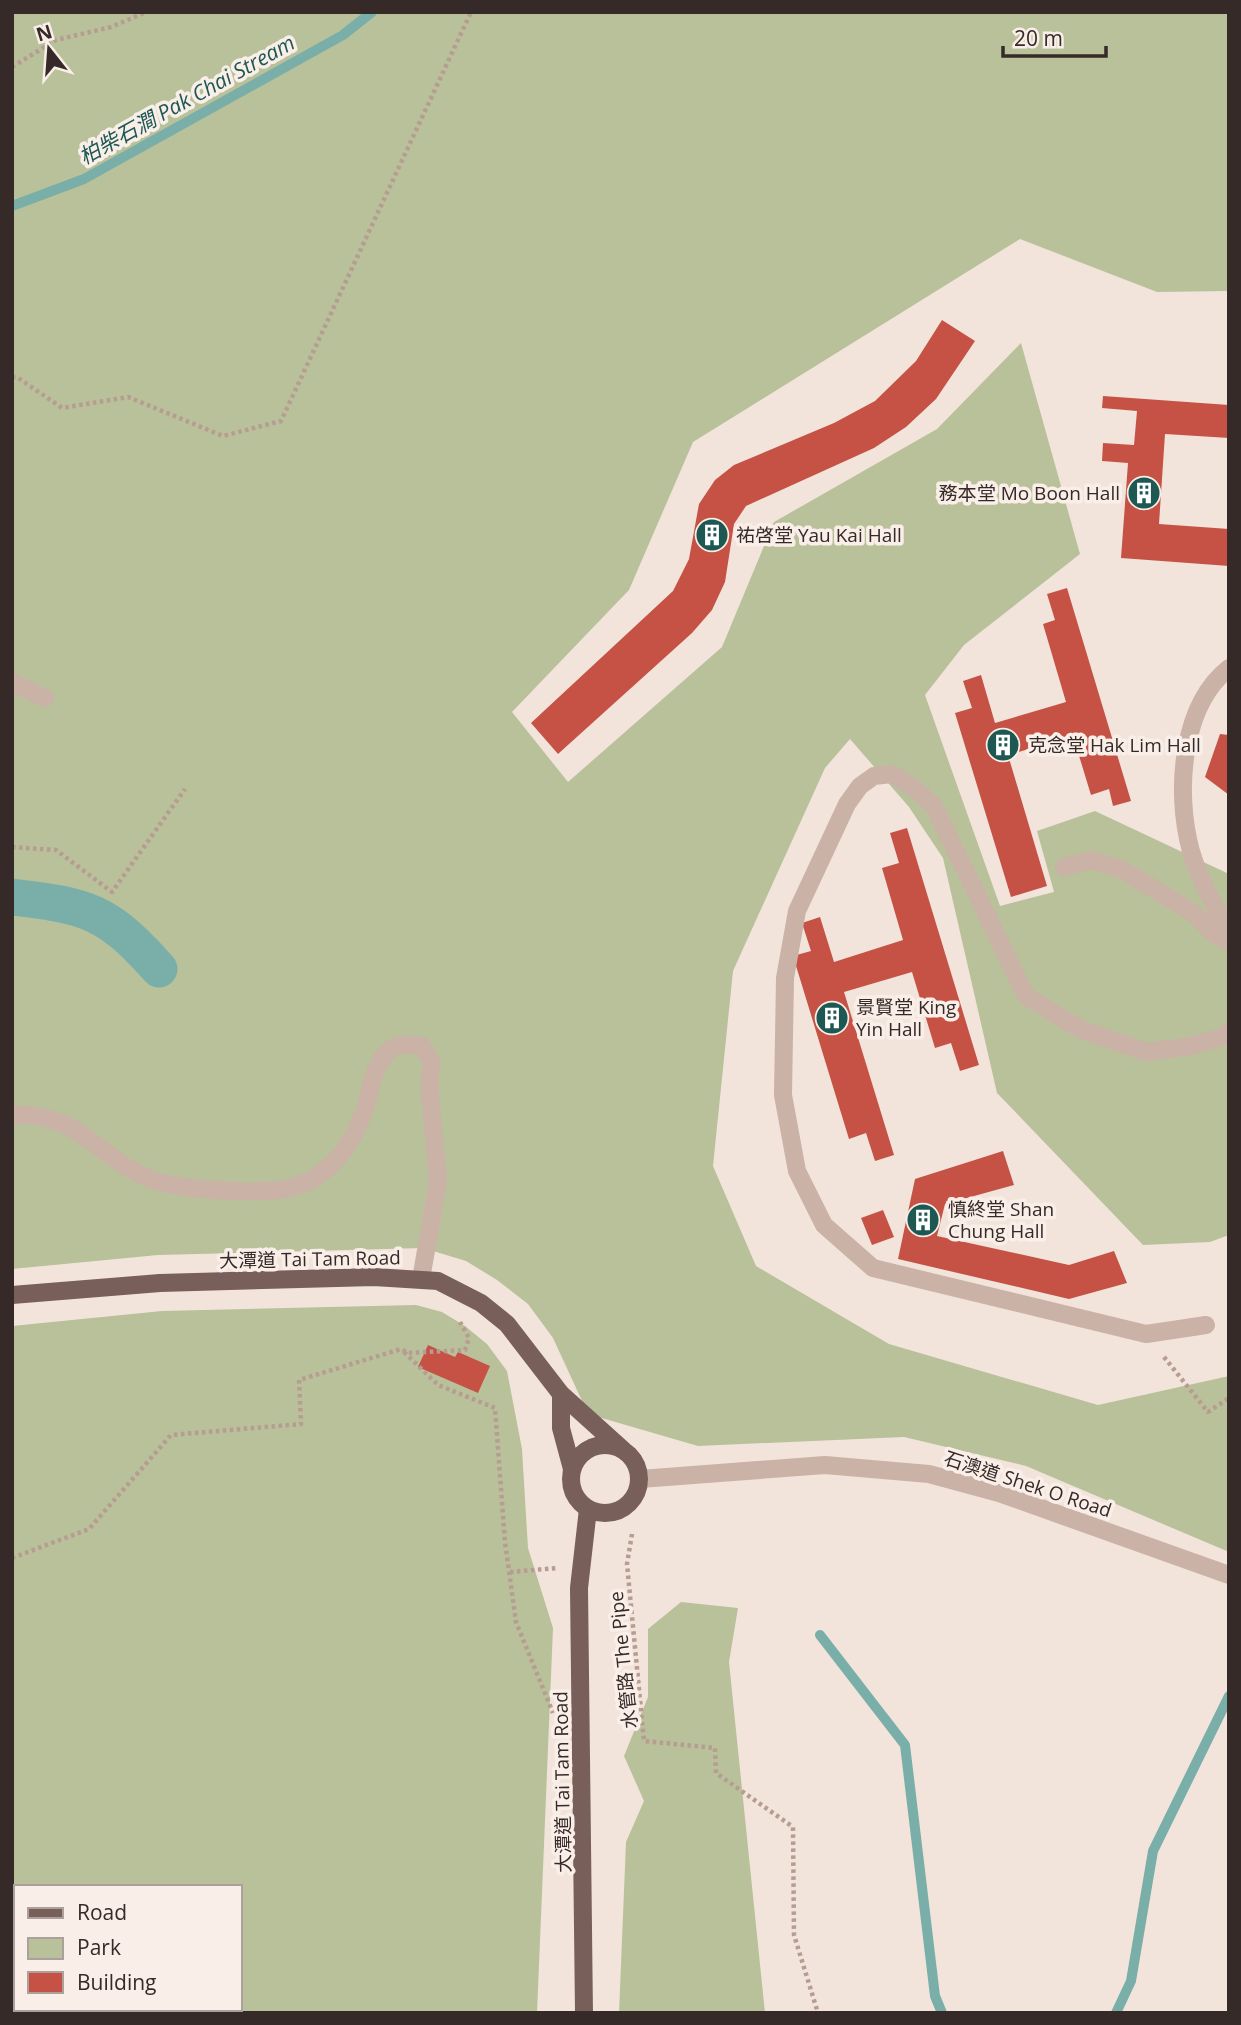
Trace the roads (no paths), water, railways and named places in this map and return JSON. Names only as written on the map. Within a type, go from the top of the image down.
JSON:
[{"type":"main road","name":"大潭道 Tai Tam Road","points":[[12,1295],[160,1283],[430,1280],[481,1303],[507,1324],[561,1394],[622,1449]]},
{"type":"main road","points":[[561,1394],[561,1428],[572,1469],[575,1497],[589,1509],[600,1513],[623,1509],[638,1491],[638,1467],[622,1449],[612,1446],[593,1447],[577,1460],[572,1469]]},
{"type":"main road","name":"大潭道 Tai Tam Road","points":[[584,2013],[579,1588],[589,1509]]},
{"type":"street","points":[[1229,668],[1202,699],[1187,744],[1184,798],[1188,839],[1200,878],[1229,933]]},
{"type":"street","points":[[12,682],[45,698]]},
{"type":"street","points":[[1206,1325],[1146,1334],[873,1268],[824,1225],[797,1171],[783,1095],[785,978],[797,911],[847,804],[860,786],[874,776],[892,774],[915,788],[933,806],[1026,996],[1080,1029],[1146,1052],[1192,1046],[1224,1036],[1229,1031]]},
{"type":"street","points":[[1064,867],[1092,860],[1123,870],[1195,914],[1214,934],[1229,942]]},
{"type":"street","points":[[12,1115],[45,1115],[65,1123],[113,1157],[153,1180],[210,1191],[289,1188],[314,1178],[342,1155],[364,1112],[374,1071],[392,1048],[403,1044],[422,1046],[432,1063],[429,1083],[439,1182],[430,1280]]},
{"type":"street","name":"石澳道 Shek O Road","points":[[640,1479],[825,1465],[929,1474],[999,1493],[1229,1575]]},
{"type":"waterway","name":"柏柴石澗 Pak Chai Stream","points":[[12,206],[84,179],[343,35],[372,12]]},
{"type":"waterway","points":[[12,897],[79,908],[95,915],[125,935],[159,969]]},
{"type":"waterway","points":[[820,1635],[905,1745],[935,1996],[942,2013]]},
{"type":"waterway","points":[[1116,2013],[1131,1981],[1153,1851],[1229,1696]]},
{"type":"place","name":"務本堂 Mo Boon Hall","points":[[1144,493]]},
{"type":"place","name":"祐啓堂 Yau Kai Hall","points":[[712,535]]},
{"type":"place","name":"克念堂 Hak Lim Hall","points":[[1003,745]]},
{"type":"place","name":"景賢堂 King Yin Hall","points":[[832,1018]]},
{"type":"place","name":"慎終堂 Shan Chung Hall","points":[[923,1220]]}]
